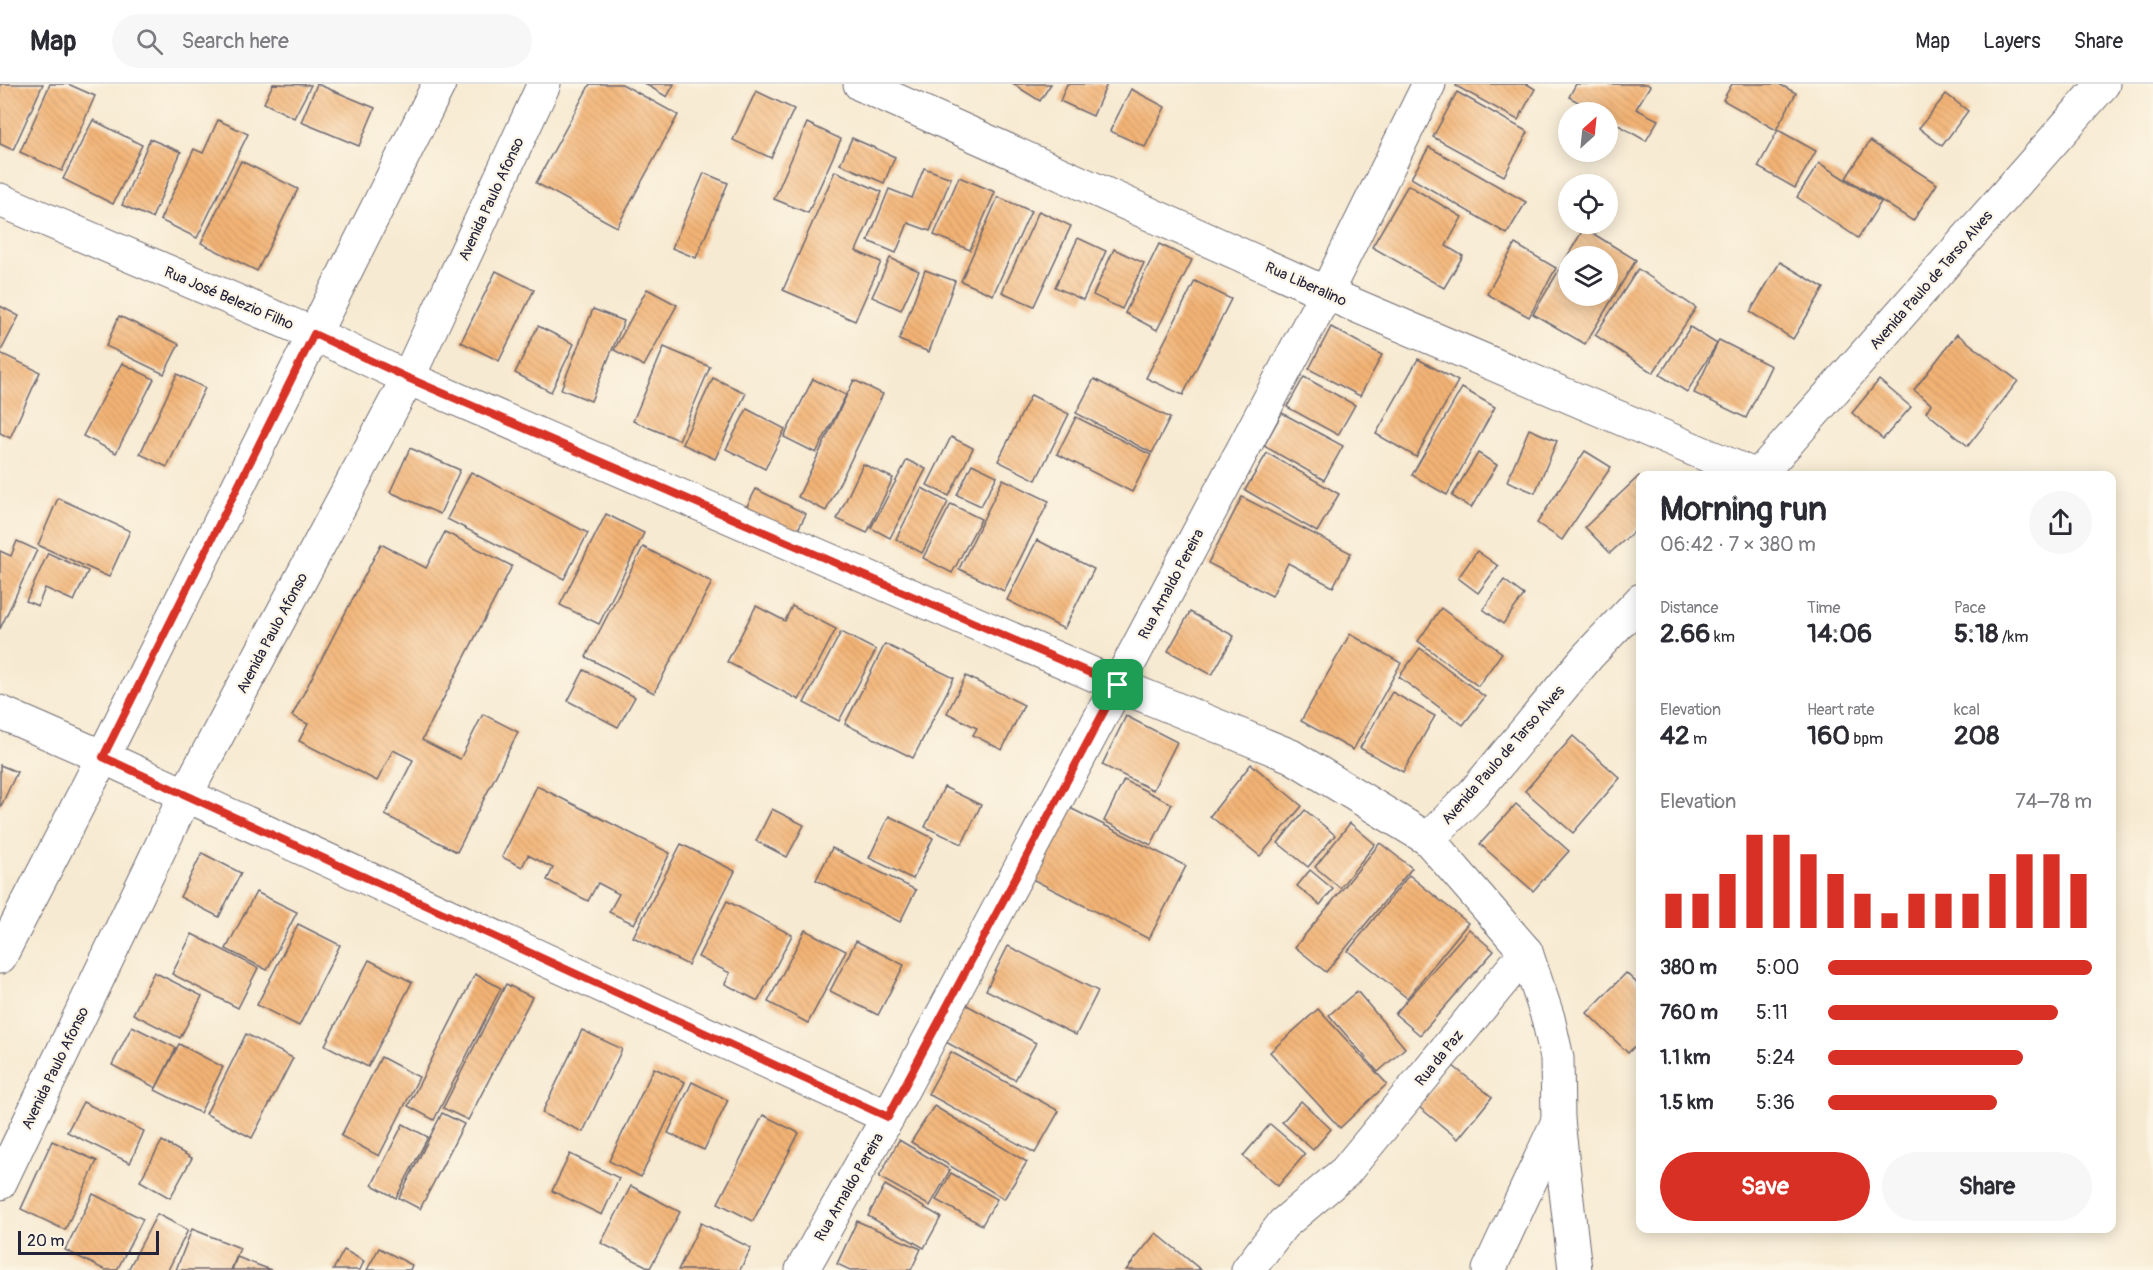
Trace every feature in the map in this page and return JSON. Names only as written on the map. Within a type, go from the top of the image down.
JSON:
[{"type":"street","points":[[0,957],[103,757],[439,84]]},
{"type":"street","name":"Avenida Paulo Afonso","points":[[0,1183],[185,796],[408,378],[544,84]]},
{"type":"street","name":"Rua Liberalino","points":[[860,84],[1326,293],[1745,471]]},
{"type":"street","name":"Rua Arnaldo Pereira","points":[[802,1270],[888,1117],[1326,293],[1429,84]]},
{"type":"street","name":"Avenida Paulo de Tarso Alves","points":[[1761,471],[2103,84]]},
{"type":"street","name":"Rua José Belezio Filho","points":[[0,200],[314,334],[408,378],[1118,685]]},
{"type":"street","name":"Avenida Paulo de Tarso Alves","points":[[1428,839],[1473,795],[1588,656],[1636,605]]},
{"type":"street","points":[[1118,685],[1291,756],[1428,839],[1526,952],[1548,1018],[1557,1058],[1558,1121],[1575,1270]]},
{"type":"street","points":[[0,712],[888,1117]]},
{"type":"street","name":"Rua da Paz","points":[[1248,1270],[1283,1224],[1345,1172],[1526,952]]},
{"type":"street","points":[[1489,1270],[1558,1121]]},
{"type":"building","points":[[0,84],[43,84],[13,150],[0,144]]},
{"type":"building","points":[[50,84],[68,84],[95,96],[62,171],[20,152]]},
{"type":"building","points":[[273,84],[311,85],[294,118],[264,103]]},
{"type":"building","points":[[317,84],[375,108],[359,146],[301,122]]},
{"type":"building","points":[[590,84],[622,84],[678,115],[617,227],[536,183]]},
{"type":"building","points":[[645,84],[674,84],[667,97]]},
{"type":"building","points":[[1013,84],[1051,84],[1040,101]]},
{"type":"building","points":[[1067,84],[1107,84],[1093,116],[1060,101]]},
{"type":"building","points":[[1457,84],[1527,84],[1535,89],[1518,120],[1456,86]]},
{"type":"building","points":[[1576,84],[1647,84],[1650,86],[1636,109],[1658,120],[1646,141],[1618,125],[1618,102],[1578,102],[1569,97]]},
{"type":"building","points":[[1732,84],[1779,84],[1796,93],[1776,130],[1723,100]]},
{"type":"building","points":[[1131,89],[1165,107],[1145,147],[1110,131]]},
{"type":"building","points":[[756,91],[794,109],[771,158],[733,140]]},
{"type":"building","points":[[1457,92],[1528,132],[1504,176],[1433,137]]},
{"type":"building","points":[[1946,94],[1968,111],[1942,146],[1919,128]]},
{"type":"building","points":[[93,120],[142,145],[113,204],[63,179]]},
{"type":"building","points":[[218,120],[248,134],[197,238],[160,220],[194,149],[203,153]]},
{"type":"building","points":[[807,123],[841,139],[808,213],[774,199]]},
{"type":"building","points":[[1778,130],[1816,151],[1795,188],[1758,167]]},
{"type":"building","points":[[852,138],[895,157],[884,183],[840,164]]},
{"type":"building","points":[[150,139],[181,152],[152,218],[122,205]]},
{"type":"building","points":[[1870,141],[1937,184],[1913,221],[1846,178]]},
{"type":"building","points":[[1429,147],[1526,202],[1507,234],[1411,178]]},
{"type":"building","points":[[241,161],[298,189],[257,271],[201,243]]},
{"type":"building","points":[[1819,163],[1881,202],[1858,238],[1797,197]]},
{"type":"building","points":[[924,168],[951,178],[930,231],[908,223],[896,253],[868,241],[889,189],[912,198]]},
{"type":"building","points":[[835,171],[882,192],[856,251],[881,262],[855,321],[783,290]]},
{"type":"building","points":[[704,173],[728,183],[696,258],[672,248]]},
{"type":"building","points":[[959,177],[995,192],[970,250],[934,235]]},
{"type":"building","points":[[1408,185],[1462,217],[1446,246],[1463,256],[1444,288],[1372,247]]},
{"type":"building","points":[[998,197],[1031,211],[993,295],[961,281]]},
{"type":"building","points":[[1039,211],[1071,226],[1034,306],[1002,292]]},
{"type":"building","points":[[1580,234],[1594,234],[1613,246],[1573,246]]},
{"type":"building","points":[[1078,238],[1106,251],[1083,300],[1055,287]]},
{"type":"building","points":[[1159,244],[1192,260],[1157,330],[1125,313]]},
{"type":"building","points":[[1515,244],[1556,268],[1529,317],[1487,294]]},
{"type":"building","points":[[1114,249],[1144,263],[1122,309],[1093,295]]},
{"type":"building","points":[[1618,249],[1636,260],[1618,290]]},
{"type":"building","points":[[890,258],[919,271],[901,310],[872,297]]},
{"type":"building","points":[[1780,262],[1824,288],[1793,339],[1750,312]]},
{"type":"building","points":[[1638,269],[1696,308],[1653,373],[1595,335],[1614,306],[1618,306],[1618,300]]},
{"type":"building","points":[[925,270],[955,281],[929,352],[899,340]]},
{"type":"building","points":[[496,271],[534,290],[499,361],[461,342]]},
{"type":"building","points":[[1558,272],[1558,306],[1608,306],[1585,344],[1533,314]]},
{"type":"building","points":[[1195,281],[1231,299],[1183,395],[1146,378]]},
{"type":"building","points":[[647,289],[677,305],[644,366],[614,350]]},
{"type":"building","points":[[0,306],[19,316],[0,353]]},
{"type":"building","points":[[593,309],[624,321],[591,401],[561,389]]},
{"type":"building","points":[[119,316],[179,344],[164,374],[106,346]]},
{"type":"building","points":[[538,326],[574,344],[551,392],[515,373]]},
{"type":"building","points":[[1331,327],[1382,355],[1360,396],[1309,369]]},
{"type":"building","points":[[1690,327],[1717,344],[1687,392],[1660,375]]},
{"type":"building","points":[[1957,334],[2018,381],[1968,446],[1926,412],[1931,404],[1914,390]]},
{"type":"building","points":[[1719,340],[1771,366],[1746,418],[1694,393]]},
{"type":"building","points":[[664,347],[710,367],[679,440],[633,421]]},
{"type":"building","points":[[0,353],[40,372],[10,438],[0,433]]},
{"type":"building","points":[[1418,359],[1458,381],[1416,457],[1376,434]]},
{"type":"building","points":[[122,363],[154,379],[116,453],[83,436]]},
{"type":"building","points":[[177,374],[205,388],[167,467],[140,454]]},
{"type":"building","points":[[1304,377],[1355,405],[1338,435],[1287,407]]},
{"type":"building","points":[[713,378],[746,393],[715,459],[682,444]]},
{"type":"building","points":[[813,379],[846,395],[816,453],[784,437]]},
{"type":"building","points":[[1094,379],[1170,418],[1152,453],[1076,413]]},
{"type":"building","points":[[854,380],[883,394],[826,511],[798,497]]},
{"type":"building","points":[[1879,380],[1911,407],[1883,439],[1852,413]]},
{"type":"building","points":[[1462,388],[1495,407],[1447,495],[1412,475]]},
{"type":"building","points":[[1031,395],[1069,414],[1036,480],[998,461]]},
{"type":"building","points":[[747,409],[785,429],[765,469],[726,449]]},
{"type":"building","points":[[1282,413],[1343,446],[1324,480],[1264,446]]},
{"type":"building","points":[[1076,417],[1151,455],[1132,492],[1057,454]]},
{"type":"building","points":[[1529,429],[1557,441],[1535,493],[1507,481]]},
{"type":"building","points":[[951,437],[973,448],[949,496],[927,485]]},
{"type":"building","points":[[410,448],[460,470],[440,514],[390,492]]},
{"type":"building","points":[[1585,451],[1611,467],[1562,540],[1537,523]]},
{"type":"building","points":[[1267,453],[1339,494],[1317,532],[1245,490]]},
{"type":"building","points":[[1478,453],[1497,465],[1471,508],[1452,496]]},
{"type":"building","points":[[907,460],[926,469],[890,538],[871,528]]},
{"type":"building","points":[[863,464],[893,478],[867,533],[837,519]]},
{"type":"building","points":[[972,464],[997,476],[981,506],[957,495]]},
{"type":"building","points":[[471,472],[588,533],[564,579],[447,519]]},
{"type":"building","points":[[1003,479],[1049,501],[1004,591],[959,569]]},
{"type":"building","points":[[1636,479],[1636,530],[1610,553],[1585,527]]},
{"type":"building","points":[[922,488],[948,502],[922,553],[896,539]]},
{"type":"building","points":[[756,489],[806,514],[792,541],[742,516]]},
{"type":"building","points":[[1242,497],[1351,553],[1333,587],[1288,563],[1272,596],[1208,563]]},
{"type":"building","points":[[58,498],[130,531],[109,577],[38,545]]},
{"type":"building","points":[[951,504],[981,519],[952,573],[923,558]]},
{"type":"building","points":[[606,514],[644,533],[599,624],[560,605]]},
{"type":"building","points":[[445,532],[512,566],[422,740],[460,759],[483,714],[518,732],[457,852],[385,815],[413,760],[393,750],[377,781],[299,741],[308,724],[292,716],[381,544],[426,568]]},
{"type":"building","points":[[1037,540],[1094,569],[1064,629],[1007,600]]},
{"type":"building","points":[[17,541],[37,550],[0,629],[0,551],[11,556]]},
{"type":"building","points":[[643,547],[712,582],[654,693],[586,657]]},
{"type":"building","points":[[1477,551],[1498,566],[1478,593],[1458,578]]},
{"type":"building","points":[[48,553],[88,571],[74,601],[45,588],[38,606],[26,601]]},
{"type":"building","points":[[1504,580],[1524,595],[1503,624],[1483,609]]},
{"type":"building","points":[[756,606],[785,621],[792,606],[836,629],[799,700],[727,662]]},
{"type":"building","points":[[1441,608],[1502,653],[1478,686],[1418,641]]},
{"type":"building","points":[[1190,612],[1234,636],[1212,675],[1168,651]]},
{"type":"building","points":[[841,632],[876,650],[839,721],[804,703]]},
{"type":"building","points":[[1350,634],[1401,663],[1353,750],[1301,721]]},
{"type":"building","points":[[885,644],[954,678],[913,758],[845,724]]},
{"type":"building","points":[[1420,648],[1485,697],[1463,725],[1399,677]]},
{"type":"building","points":[[584,670],[635,697],[618,727],[568,701]]},
{"type":"building","points":[[966,676],[1024,705],[1002,750],[973,735],[977,728],[947,713]]},
{"type":"building","points":[[1392,692],[1435,716],[1403,772],[1360,748]]},
{"type":"building","points":[[1126,716],[1177,742],[1153,790],[1102,765]]},
{"type":"building","points":[[1573,736],[1620,778],[1573,833],[1525,791]]},
{"type":"building","points":[[1251,764],[1302,806],[1260,856],[1210,816]]},
{"type":"building","points":[[0,765],[17,772],[0,808]]},
{"type":"building","points":[[1124,780],[1172,804],[1151,845],[1104,821]]},
{"type":"building","points":[[537,786],[670,853],[634,924],[609,912],[619,894],[598,883],[588,901],[547,880],[553,868],[528,855],[522,867],[502,857]]},
{"type":"building","points":[[944,787],[981,805],[962,844],[925,827]]},
{"type":"building","points":[[1516,804],[1569,851],[1533,891],[1480,844]]},
{"type":"building","points":[[1068,807],[1186,866],[1149,939],[1032,879]]},
{"type":"building","points":[[772,809],[804,825],[787,857],[756,841]]},
{"type":"building","points":[[1305,810],[1335,835],[1308,867],[1278,843]]},
{"type":"building","points":[[889,816],[933,838],[913,879],[869,858]]},
{"type":"building","points":[[1350,823],[1375,844],[1340,888],[1315,867]]},
{"type":"building","points":[[1380,843],[1412,868],[1326,972],[1295,947]]},
{"type":"building","points":[[681,844],[735,871],[688,965],[633,937]]},
{"type":"building","points":[[832,848],[916,890],[900,922],[816,880]]},
{"type":"building","points":[[202,853],[241,873],[219,917],[180,897]]},
{"type":"building","points":[[1310,870],[1333,889],[1320,905],[1297,886]]},
{"type":"building","points":[[1409,875],[1468,923],[1407,998],[1348,951]]},
{"type":"building","points":[[256,892],[297,912],[267,970],[226,949]]},
{"type":"building","points":[[727,901],[792,935],[758,1001],[725,984],[730,973],[698,957]]},
{"type":"building","points":[[298,924],[340,945],[299,1026],[257,1005]]},
{"type":"building","points":[[1469,929],[1494,951],[1420,1035],[1395,1014]]},
{"type":"building","points":[[805,930],[846,951],[808,1023],[768,1002]]},
{"type":"building","points":[[192,934],[258,968],[238,1008],[172,974]]},
{"type":"building","points":[[856,941],[904,965],[878,1015],[830,991]]},
{"type":"building","points":[[1008,946],[1098,991],[1076,1035],[986,990]]},
{"type":"building","points":[[369,960],[412,982],[368,1067],[325,1045]]},
{"type":"building","points":[[154,972],[202,996],[180,1038],[133,1014]]},
{"type":"building","points":[[1626,973],[1636,982],[1636,1045],[1628,1053],[1587,1013]]},
{"type":"building","points":[[475,974],[501,988],[434,1120],[408,1106]]},
{"type":"building","points":[[506,984],[532,997],[468,1120],[443,1108]]},
{"type":"building","points":[[1357,991],[1405,1048],[1378,1072],[1329,1015]]},
{"type":"building","points":[[965,1004],[1036,1043],[1015,1080],[944,1041]]},
{"type":"building","points":[[1318,1009],[1387,1084],[1340,1128],[1270,1052]]},
{"type":"building","points":[[132,1026],[176,1048],[156,1088],[112,1065]]},
{"type":"building","points":[[582,1030],[622,1049],[583,1132],[542,1113]]},
{"type":"building","points":[[246,1034],[293,1058],[252,1138],[206,1114]]},
{"type":"building","points":[[179,1044],[223,1067],[200,1113],[155,1090]]},
{"type":"building","points":[[951,1052],[1059,1111],[1035,1153],[928,1094]]},
{"type":"building","points":[[381,1057],[419,1077],[379,1156],[341,1136]]},
{"type":"building","points":[[1453,1066],[1492,1097],[1458,1139],[1419,1107]]},
{"type":"building","points":[[654,1068],[685,1082],[641,1177],[609,1161]]},
{"type":"building","points":[[692,1082],[728,1100],[704,1150],[668,1133]]},
{"type":"building","points":[[1301,1101],[1331,1129],[1313,1150],[1282,1122]]},
{"type":"building","points":[[83,1102],[144,1131],[130,1163],[67,1132]]},
{"type":"building","points":[[934,1106],[1027,1162],[1004,1199],[911,1142]]},
{"type":"building","points":[[442,1113],[464,1124],[420,1209],[399,1198]]},
{"type":"building","points":[[763,1115],[799,1133],[753,1221],[718,1203]]},
{"type":"building","points":[[403,1124],[428,1137],[396,1198],[372,1185]]},
{"type":"building","points":[[1270,1124],[1305,1154],[1278,1186],[1243,1156]]},
{"type":"building","points":[[899,1140],[950,1170],[930,1206],[879,1177]]},
{"type":"building","points":[[52,1141],[97,1161],[65,1230],[21,1209]]},
{"type":"building","points":[[162,1141],[192,1158],[170,1198],[140,1181]]},
{"type":"building","points":[[570,1154],[619,1178],[602,1215],[552,1191]]},
{"type":"building","points":[[951,1173],[997,1199],[982,1225],[936,1200]]},
{"type":"building","points":[[885,1185],[941,1217],[924,1248],[868,1216]]},
{"type":"building","points":[[631,1186],[680,1212],[650,1268],[601,1243]]},
{"type":"building","points":[[93,1194],[143,1219],[117,1270],[105,1270],[65,1250]]},
{"type":"building","points":[[157,1214],[188,1230],[168,1270],[128,1270]]},
{"type":"building","points":[[857,1221],[921,1249],[911,1270],[850,1270],[837,1264]]},
{"type":"building","points":[[701,1223],[751,1248],[740,1270],[678,1270]]},
{"type":"building","points":[[192,1229],[240,1248],[231,1270],[176,1270]]},
{"type":"building","points":[[1156,1233],[1201,1270],[1126,1270]]},
{"type":"building","points":[[379,1248],[412,1265],[410,1270],[367,1270]]},
{"type":"building","points":[[344,1250],[364,1261],[360,1270],[333,1270]]},
{"type":"building","points":[[237,1257],[271,1270],[232,1270]]},
{"type":"route","points":[[314,334],[408,378],[1118,685],[888,1117],[103,757],[314,334]]}]
